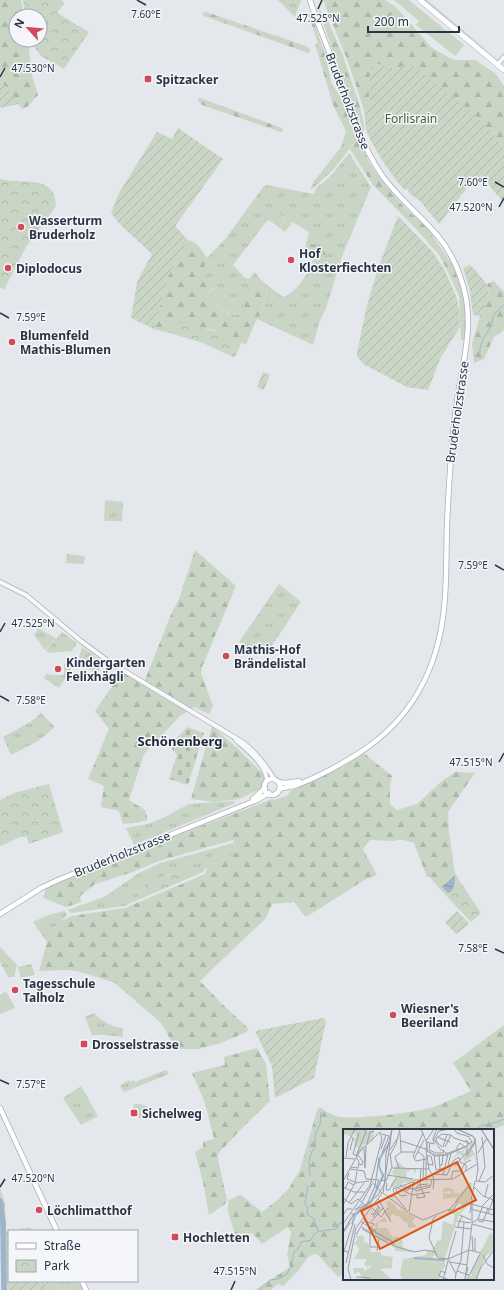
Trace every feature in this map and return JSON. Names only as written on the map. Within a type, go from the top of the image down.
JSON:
[{"type":"main road","name":"Bruderholzstrasse","points":[[0,914],[44,886],[269,794],[274,794],[279,789],[298,784],[358,754],[385,733],[414,700],[430,669],[437,649],[444,610],[449,477],[454,426],[467,342],[468,311],[466,296],[457,266],[447,249],[436,234],[383,177],[368,153],[352,116],[311,0]]},
{"type":"main road","points":[[420,0],[465,37],[470,39],[504,70]]},
{"type":"main road","name":"Bruderholzstrasse","points":[[267,781],[276,780],[289,783],[309,779]]},
{"type":"main road","points":[[276,780],[280,785],[279,789]]},
{"type":"main road","points":[[267,781],[265,788],[269,794]]},
{"type":"main road","name":"Bruderholzstrasse","points":[[249,803],[265,788]]},
{"type":"main road","points":[[0,1108],[56,1230]]},
{"type":"street","points":[[500,65],[504,56]]},
{"type":"street","points":[[0,582],[25,595],[87,646],[108,661],[237,738],[255,752],[276,780]]},
{"type":"street","points":[[228,733],[258,761],[267,781]]},
{"type":"green space","points":[[0,0],[21,0],[22,8],[8,8],[8,48],[29,48],[32,75],[38,95],[26,108],[22,109],[0,79]]},
{"type":"green space","points":[[23,0],[61,0],[64,3],[57,13],[89,32],[64,69],[41,56],[36,48],[48,48],[48,8],[24,8]]},
{"type":"green space","points":[[277,0],[301,0],[295,17],[279,1]]},
{"type":"green space","points":[[323,0],[385,0],[396,7],[432,48],[454,60],[475,60],[495,73],[504,86],[504,150],[494,135],[395,69],[378,64],[371,68],[369,96],[371,106],[364,110],[348,62]]},
{"type":"green space","points":[[394,0],[409,0],[464,45],[455,56],[416,25],[419,21]]},
{"type":"green space","points":[[423,0],[427,0],[495,57]]},
{"type":"green space","points":[[318,8],[327,19],[342,53],[359,103],[364,123],[364,131],[361,133]]},
{"type":"green space","points":[[206,12],[306,46],[310,49],[310,52],[308,53],[204,16],[202,13]]},
{"type":"green space","points":[[311,13],[325,54],[332,85],[339,94],[369,162],[381,180],[404,207],[428,229],[452,264],[465,304],[465,341],[461,340],[459,296],[439,255],[373,185],[350,149],[355,142],[346,131],[333,105],[315,44],[318,43],[308,14]]},
{"type":"green space","name":"Forlisrain","points":[[410,63],[474,114],[494,135],[504,150],[504,203],[485,181],[476,176],[439,224],[420,201],[409,193],[408,189],[405,190],[383,161],[372,143],[366,129],[364,110],[371,106],[369,87],[371,68],[378,64],[395,69]]},
{"type":"green space","points":[[0,79],[19,104],[0,108]]},
{"type":"green space","points":[[200,98],[282,128],[283,130],[281,132],[202,105],[197,99]]},
{"type":"green space","points":[[178,128],[223,159],[175,226],[188,240],[168,276],[154,329],[131,318],[137,282],[152,254],[115,219],[111,213],[119,193],[157,132],[172,139]]},
{"type":"green space","points":[[346,131],[355,142],[333,170],[311,190],[314,181],[341,147]]},
{"type":"green space","points":[[349,153],[371,187],[343,254],[313,345],[257,319],[266,298],[267,285],[283,297],[293,291],[302,281],[314,257],[304,252],[309,232],[292,222],[285,232],[280,228],[286,219],[271,210],[270,220],[267,221],[233,265],[245,278],[249,279],[255,272],[260,279],[235,319],[228,313],[235,303],[213,288],[216,281],[201,275],[207,258],[226,238],[263,187],[266,185],[314,194],[316,188],[330,177]]},
{"type":"green space","points":[[0,179],[9,181],[36,182],[44,185],[50,189],[54,196],[56,206],[26,247],[4,290],[0,287]]},
{"type":"green space","points":[[271,210],[286,217],[280,228],[270,221]]},
{"type":"green space","points":[[398,216],[432,251],[444,269],[456,296],[459,308],[460,327],[441,357],[428,390],[407,387],[363,364],[357,356],[366,309],[378,268]]},
{"type":"green space","points":[[188,240],[197,245],[207,258],[202,275],[217,281],[206,297],[235,319],[260,279],[267,285],[266,298],[246,344],[241,343],[238,351],[231,350],[226,346],[227,343],[216,330],[201,328],[177,328],[170,333],[154,329],[168,276]]},
{"type":"green space","points":[[309,243],[331,251],[324,255],[307,248]]},
{"type":"green space","points":[[469,265],[485,282],[488,291],[487,300],[480,316],[473,315],[470,291],[463,268]]},
{"type":"green space","points":[[494,281],[504,292],[504,330],[494,337],[484,359],[474,363],[472,344],[480,316],[489,294],[487,284]]},
{"type":"green space","points":[[213,288],[235,303],[228,313],[206,297]]},
{"type":"green space","points":[[235,308],[238,310],[238,313],[236,315],[232,315],[231,309]]},
{"type":"green space","points":[[182,322],[217,331],[223,335],[228,343],[227,346],[231,350],[238,351],[235,357],[203,343],[170,333],[175,330],[178,323]]},
{"type":"green space","points":[[263,372],[270,375],[264,390],[257,387]]},
{"type":"green space","points":[[105,500],[123,502],[122,521],[105,521]]},
{"type":"green space","points":[[195,550],[236,586],[202,667],[201,673],[213,706],[209,714],[194,707],[180,716],[144,754],[129,800],[145,810],[148,820],[123,824],[119,811],[101,807],[104,786],[88,779],[109,729],[95,711],[123,671],[143,685],[172,612],[179,599]]},
{"type":"green space","points":[[67,554],[85,556],[84,564],[66,563]]},
{"type":"green space","points":[[279,584],[301,602],[265,656],[239,642]]},
{"type":"green space","points":[[38,628],[56,638],[45,650],[34,635]]},
{"type":"green space","points":[[62,632],[77,643],[72,651],[48,653],[46,650]]},
{"type":"green space","points":[[82,647],[103,662],[103,665],[96,674],[78,661]]},
{"type":"green space","points":[[64,664],[72,665],[70,671],[59,688],[44,678],[47,673],[50,675],[64,675]]},
{"type":"green space","points":[[41,713],[55,727],[38,741],[11,755],[3,737],[32,721]]},
{"type":"green space","points":[[212,726],[265,776],[261,789],[239,799],[214,802],[191,799]]},
{"type":"green space","points":[[187,727],[204,733],[188,785],[169,779],[177,755],[172,749],[172,743]]},
{"type":"green space","points":[[364,753],[392,776],[390,785],[390,804],[397,810],[417,804],[443,780],[456,772],[475,773],[448,812],[449,832],[455,874],[438,887],[430,877],[427,877],[414,843],[403,840],[370,840],[363,849],[377,875],[366,879],[306,917],[294,902],[272,904],[266,918],[200,981],[248,1028],[247,1032],[218,1044],[198,1049],[176,1049],[161,1023],[115,983],[81,972],[68,970],[39,971],[47,942],[53,930],[61,921],[71,916],[125,908],[205,874],[210,862],[215,864],[238,852],[233,840],[159,861],[130,873],[95,884],[80,896],[81,902],[66,907],[43,898],[46,888],[77,874],[272,799],[275,800],[288,795],[290,791],[342,767]]},
{"type":"green space","points":[[49,784],[63,832],[29,844],[27,837],[20,837],[0,846],[0,800],[14,793]]},
{"type":"green space","points":[[234,801],[235,803],[134,845],[126,828],[148,824],[189,804]]},
{"type":"green space","points":[[234,843],[238,852],[215,864],[210,862],[207,868],[166,875],[135,893],[138,900],[124,906],[71,913],[68,910],[104,897],[139,873],[160,863]]},
{"type":"green space","points":[[205,868],[203,872],[138,900],[135,893],[159,878],[176,873]]},
{"type":"green space","points":[[455,874],[481,913],[471,922],[438,887]]},
{"type":"green space","points":[[126,888],[130,897],[106,908],[102,899]]},
{"type":"green space","points":[[64,911],[67,914],[66,916],[54,928],[47,942],[33,922],[46,916]]},
{"type":"green space","points":[[457,911],[468,922],[468,925],[456,934],[445,922]]},
{"type":"green space","points":[[0,947],[17,965],[14,977],[8,977],[0,962]]},
{"type":"green space","points":[[31,964],[35,975],[21,978],[18,967]]},
{"type":"green space","points":[[6,991],[15,1008],[0,1014],[0,995]]},
{"type":"green space","points":[[94,1013],[107,1023],[115,1027],[123,1028],[123,1037],[92,1035],[85,1017]]},
{"type":"green space","points":[[323,1018],[326,1021],[314,1078],[275,1098],[272,1066],[255,1031]]},
{"type":"green space","points":[[504,1025],[504,1125],[494,1130],[343,1129],[343,1274],[338,1277],[317,1254],[309,1256],[298,1271],[283,1286],[278,1284],[271,1290],[255,1290],[290,1267],[287,1255],[291,1233],[288,1227],[262,1244],[252,1233],[235,1238],[228,1210],[229,1200],[241,1195],[262,1212],[279,1199],[289,1188],[300,1170],[317,1110],[320,1107],[336,1116],[344,1117],[385,1115],[434,1107],[471,1091],[453,1063]]},
{"type":"green space","points":[[257,1048],[266,1064],[270,1101],[217,1155],[227,1200],[225,1204],[209,1215],[203,1182],[195,1152],[203,1147],[203,1142],[214,1139],[205,1103],[192,1073],[225,1065],[224,1057]]},
{"type":"green space","points":[[166,1070],[169,1074],[124,1092],[120,1086],[129,1080],[131,1082],[134,1080],[135,1082]]},
{"type":"green space","points":[[81,1086],[98,1116],[81,1125],[63,1098]]},
{"type":"green space","points":[[134,1104],[141,1104],[148,1107],[140,1119],[133,1109]]},
{"type":"green space","points":[[0,1188],[5,1203],[6,1212],[6,1290],[1,1290]]},
{"type":"green space","points":[[30,1227],[31,1230],[16,1230]]},
{"type":"green space","points":[[8,1231],[8,1282],[44,1282],[46,1286],[40,1290],[6,1290],[6,1232]]},
{"type":"green space","points":[[44,1282],[79,1282],[83,1290],[40,1290],[45,1286]]},
{"type":"water","points":[[455,877],[454,887],[452,891],[448,893],[443,886]]},
{"type":"waterway","points":[[480,358],[481,345],[484,337],[492,325],[493,317],[504,305]]},
{"type":"waterway","points":[[310,1176],[309,1161],[315,1147],[315,1135],[320,1124],[321,1112]]},
{"type":"waterway","points":[[477,1129],[482,1125],[489,1125],[504,1119]]},
{"type":"waterway","points":[[308,1186],[305,1204],[308,1208],[307,1214],[314,1219],[318,1231]]},
{"type":"waterway","points":[[0,1201],[3,1223],[4,1290]]},
{"type":"waterway","points":[[259,1290],[270,1280],[278,1279],[287,1274],[291,1266],[294,1252],[298,1249],[301,1242],[311,1240],[314,1234],[321,1231],[336,1229],[340,1223],[343,1223]]},
{"type":"place","name":"Spitzacker","points":[[148,79]]},
{"type":"place","name":"Wasserturm Bruderholz","points":[[21,227]]},
{"type":"place","name":"Hof Klosterfiechten","points":[[291,260]]},
{"type":"place","name":"Diplodocus","points":[[8,268]]},
{"type":"place","name":"Blumenfeld Mathis-Blumen","points":[[12,342]]},
{"type":"place","name":"Mathis-Hof Brändelistal","points":[[226,656]]},
{"type":"place","name":"Kindergarten Felixhägli","points":[[58,669]]},
{"type":"place","name":"Tagesschule Talholz","points":[[15,990]]},
{"type":"place","name":"Wiesner's Beeriland","points":[[393,1015]]},
{"type":"place","name":"Drosselstrasse","points":[[84,1044]]},
{"type":"place","name":"Sichelweg","points":[[134,1113]]},
{"type":"place","name":"Löchlimatthof","points":[[39,1210]]},
{"type":"place","name":"Hochletten","points":[[175,1237]]},
{"type":"district","name":"Schönenberg","points":[[180,741]]}]
